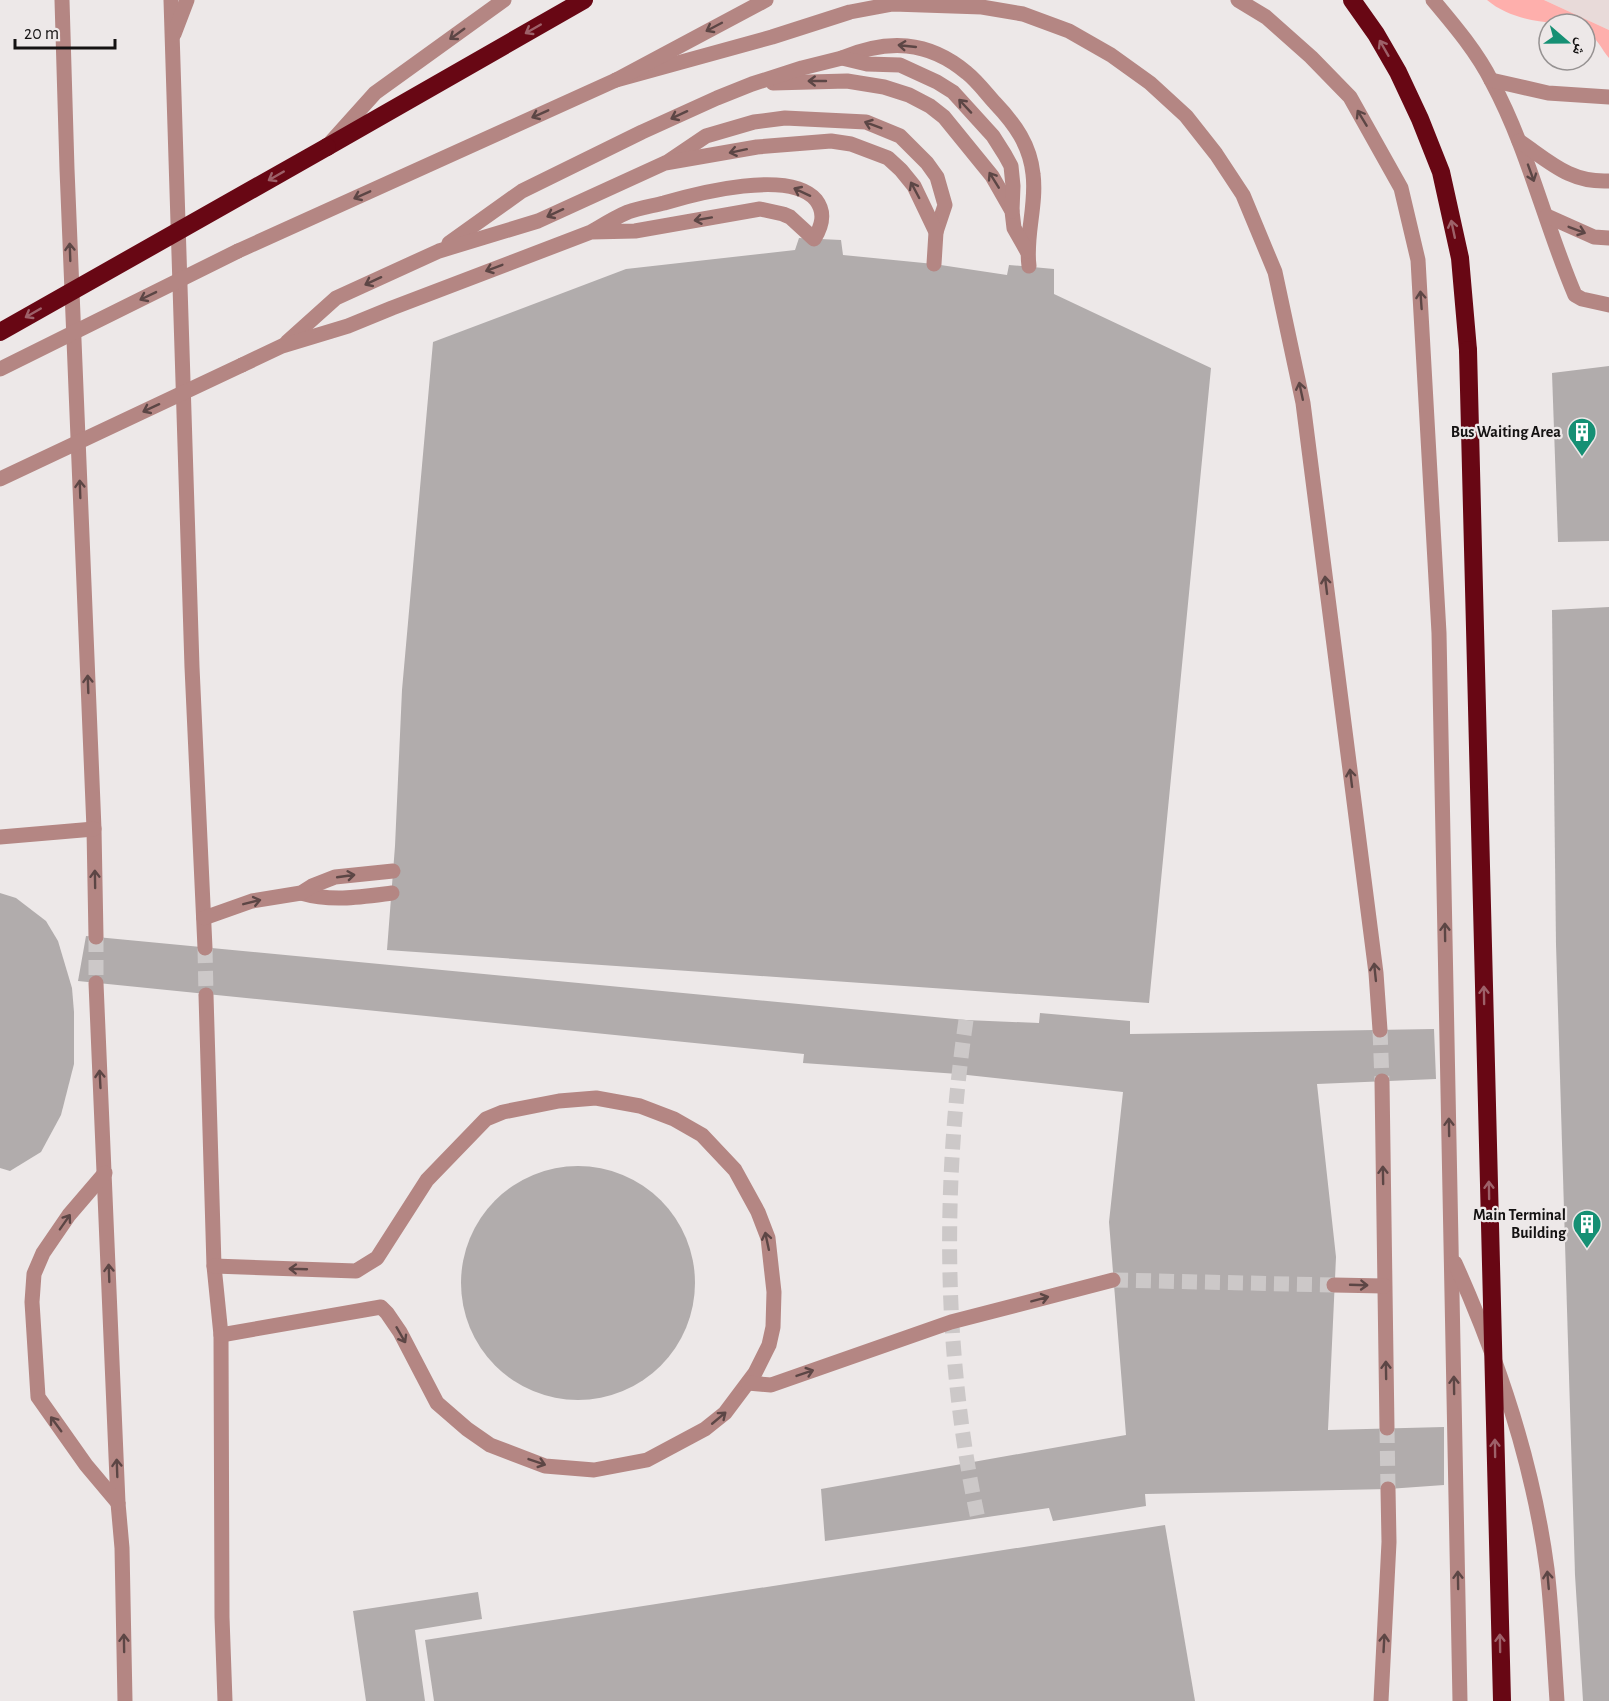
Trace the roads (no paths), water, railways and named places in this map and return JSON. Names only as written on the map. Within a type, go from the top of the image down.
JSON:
[{"type":"highway","points":[[0,332],[584,0]]},
{"type":"highway","points":[[1352,0],[1376,34],[1398,72],[1420,119],[1441,172],[1461,270],[1468,350],[1502,1701]]},
{"type":"lane","points":[[62,0],[94,829],[96,937]]},
{"type":"lane","points":[[171,0],[191,656],[205,948]]},
{"type":"lane","points":[[171,40],[187,0]]},
{"type":"lane","points":[[327,147],[375,93],[504,0]]},
{"type":"lane","points":[[0,369],[238,251],[616,80],[766,0]]},
{"type":"lane","points":[[1238,0],[1266,17],[1311,57],[1350,97],[1401,188],[1418,260],[1439,633],[1460,1701]]},
{"type":"lane","points":[[1433,0],[1455,27],[1491,80],[1519,141],[1575,295],[1582,299],[1609,305]]},
{"type":"lane","points":[[616,80],[772,37],[849,12],[893,4],[982,7],[1023,14],[1068,31],[1111,55],[1150,83],[1186,116],[1210,146],[1243,195],[1275,272],[1303,403],[1376,973],[1380,1030]]},
{"type":"lane","points":[[439,251],[522,190],[717,98],[752,84],[877,46],[902,45],[934,52],[968,73],[1016,126],[1030,154],[1034,176],[1028,258],[1014,228],[1011,166],[993,135],[953,92],[937,82],[900,65],[867,64],[842,58]]},
{"type":"lane","points":[[1491,80],[1548,93],[1609,97]]},
{"type":"lane","points":[[752,84],[847,81],[884,87],[909,95],[930,106],[944,117],[992,176],[1012,212]]},
{"type":"lane","points":[[282,346],[336,298],[439,251],[538,221],[665,163],[706,136],[754,122],[785,118],[866,122],[900,136],[927,163],[937,177],[945,205],[936,232],[934,264]]},
{"type":"lane","points":[[665,163],[757,147],[831,141],[850,144],[888,158],[901,170],[914,186],[936,232]]},
{"type":"lane","points":[[1519,141],[1568,174],[1583,181],[1609,181]]},
{"type":"lane","points":[[0,479],[282,346],[348,326],[591,232],[628,212],[696,194],[746,186],[781,186],[798,188],[813,197],[820,205],[823,217],[814,238],[783,214],[760,209],[634,231],[591,232]]},
{"type":"lane","points":[[1547,216],[1594,237],[1609,238]]},
{"type":"lane","points":[[0,837],[94,829]]},
{"type":"lane","points":[[301,893],[335,877],[393,870]]},
{"type":"lane","points":[[204,918],[252,901],[301,893],[326,899],[392,893]]},
{"type":"lane","points":[[96,983],[118,1503],[122,1548],[125,1701]]},
{"type":"lane","points":[[206,995],[214,1266],[221,1335],[222,1605],[225,1701]]},
{"type":"lane","points":[[1382,1081],[1387,1428]]},
{"type":"lane","points":[[214,1266],[356,1271],[377,1258],[427,1180],[486,1119],[503,1112],[559,1101],[596,1098],[632,1104],[674,1119],[702,1135],[735,1170],[758,1212],[768,1238],[774,1292],[770,1345],[748,1383],[725,1413],[705,1429],[647,1460],[594,1470],[545,1466],[490,1445],[467,1429],[437,1403],[400,1332],[381,1307],[221,1335]]},
{"type":"lane","points":[[105,1173],[69,1215],[43,1252],[34,1274],[32,1302],[38,1397],[86,1465],[118,1503]]},
{"type":"lane","points":[[1452,1257],[1475,1307],[1502,1378],[1512,1409],[1538,1516],[1547,1570],[1557,1701]]},
{"type":"lane","points":[[748,1383],[771,1385],[951,1322],[1113,1280]]},
{"type":"lane","points":[[1334,1285],[1384,1286]]},
{"type":"lane","points":[[1381,1701],[1389,1542],[1388,1489]]},
{"type":"tunnel","points":[[96,937],[96,983]]},
{"type":"tunnel","points":[[205,948],[206,995]]},
{"type":"tunnel","points":[[966,1020],[953,1145],[950,1270],[952,1333],[958,1395],[966,1458],[978,1519]]},
{"type":"tunnel","points":[[1380,1030],[1382,1081]]},
{"type":"tunnel","points":[[1113,1280],[1334,1285]]},
{"type":"tunnel","points":[[1387,1428],[1388,1489]]},
{"type":"place","name":"Bus Waiting Area","points":[[1582,458]]},
{"type":"place","name":"Main Terminal Building","points":[[1587,1250]]}]
